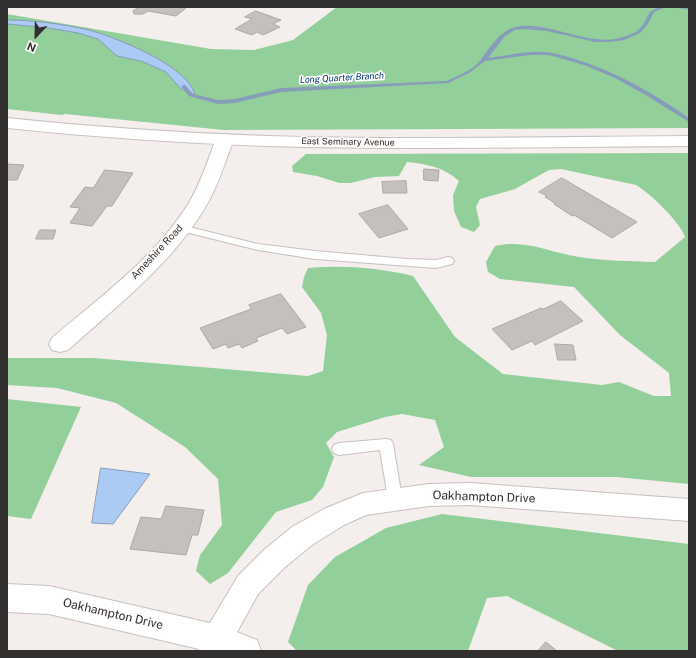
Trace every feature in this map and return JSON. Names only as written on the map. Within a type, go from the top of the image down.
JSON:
[{"type":"street","name":"East Seminary Avenue","points":[[7,123],[122,133],[225,139],[393,142],[689,141]]},
{"type":"street","name":"Ameshire Road","points":[[60,344],[142,270],[181,228],[204,192],[225,139]]},
{"type":"street","name":"Oakhampton Drive","points":[[216,645],[232,611],[248,586],[274,559],[302,536],[334,517],[363,504],[395,498],[470,494],[689,510]]},
{"type":"street","name":"Oakhampton Drive","points":[[7,598],[49,600],[216,645],[246,651]]},
{"type":"lane","points":[[181,228],[258,247],[315,255],[407,263],[436,264],[448,261]]},
{"type":"lane","points":[[340,449],[386,444],[395,498]]},
{"type":"green space","points":[[337,7],[689,7],[689,128],[224,130],[7,109],[7,14],[211,49],[254,50],[293,40]]},
{"type":"green space","points":[[689,153],[689,484],[616,477],[471,477],[419,465],[444,447],[435,420],[402,414],[385,417],[337,432],[326,443],[334,457],[323,487],[312,500],[276,512],[228,573],[210,584],[196,571],[200,555],[222,525],[218,479],[185,447],[116,403],[57,388],[7,385],[7,358],[93,358],[308,376],[323,371],[327,335],[321,313],[302,287],[304,277],[308,268],[348,267],[374,269],[413,276],[455,337],[503,374],[602,385],[619,382],[654,396],[671,396],[669,373],[620,335],[574,287],[500,279],[488,272],[486,262],[495,246],[517,244],[588,258],[617,261],[655,262],[685,237],[664,208],[649,194],[636,185],[561,169],[549,170],[515,189],[480,199],[476,207],[480,225],[474,232],[461,227],[454,211],[453,195],[459,181],[441,169],[407,162],[399,176],[375,177],[351,183],[339,183],[317,176],[293,172],[292,166],[306,154]]},
{"type":"green space","points":[[7,399],[81,407],[31,519],[7,516]]},
{"type":"green space","points":[[442,514],[689,544],[689,651],[618,651],[507,596],[487,598],[468,651],[297,651],[288,642],[308,585],[335,557],[386,528]]},
{"type":"water","points":[[7,20],[69,26],[89,30],[116,39],[150,54],[166,64],[180,74],[190,84],[195,95],[181,89],[166,72],[141,61],[117,56],[98,39],[78,33],[49,28],[7,24]]},
{"type":"water","points":[[101,468],[150,474],[113,524],[92,523]]},
{"type":"building","points":[[140,7],[186,8],[176,16],[148,11],[143,14],[134,14],[133,11]]},
{"type":"building","points":[[256,11],[281,20],[273,24],[280,27],[263,35],[257,32],[252,35],[235,29],[252,19],[245,17]]},
{"type":"building","points":[[7,164],[24,165],[17,180],[7,180]]},
{"type":"building","points":[[424,169],[439,170],[438,181],[424,180]]},
{"type":"building","points":[[105,170],[133,173],[112,206],[107,206],[92,226],[70,223],[80,208],[70,207],[85,187],[93,188]]},
{"type":"building","points":[[562,178],[637,222],[612,238],[574,215],[572,216],[545,197],[547,196],[539,192]]},
{"type":"building","points":[[406,181],[407,193],[383,193],[382,182]]},
{"type":"building","points":[[388,205],[408,229],[379,238],[359,214]]},
{"type":"building","points":[[40,230],[56,230],[53,239],[36,239]]},
{"type":"building","points":[[281,294],[306,327],[287,334],[282,328],[256,338],[258,341],[242,348],[239,344],[228,348],[226,344],[213,349],[200,328],[251,309],[249,305]]},
{"type":"building","points":[[561,301],[583,321],[535,345],[532,341],[512,350],[492,329],[541,308],[543,309]]},
{"type":"building","points":[[555,344],[573,345],[576,360],[558,360]]},
{"type":"building","points":[[166,506],[204,510],[198,535],[192,535],[186,555],[130,549],[141,517],[161,519]]},
{"type":"building","points":[[546,642],[557,651],[538,651]]},
{"type":"waterway","name":"Long Quarter Branch","points":[[484,60],[503,35],[514,29],[535,28],[584,39],[605,41],[616,40],[639,32],[646,24],[653,11],[664,7]]},
{"type":"waterway","name":"Long Quarter Branch","points":[[681,7],[689,9]]},
{"type":"waterway","points":[[484,60],[523,54],[554,54],[602,70],[632,84],[689,120]]},
{"type":"waterway","name":"Long Quarter Branch","points":[[183,86],[191,95],[218,102],[235,101],[281,90],[448,82],[471,70],[484,60]]}]
